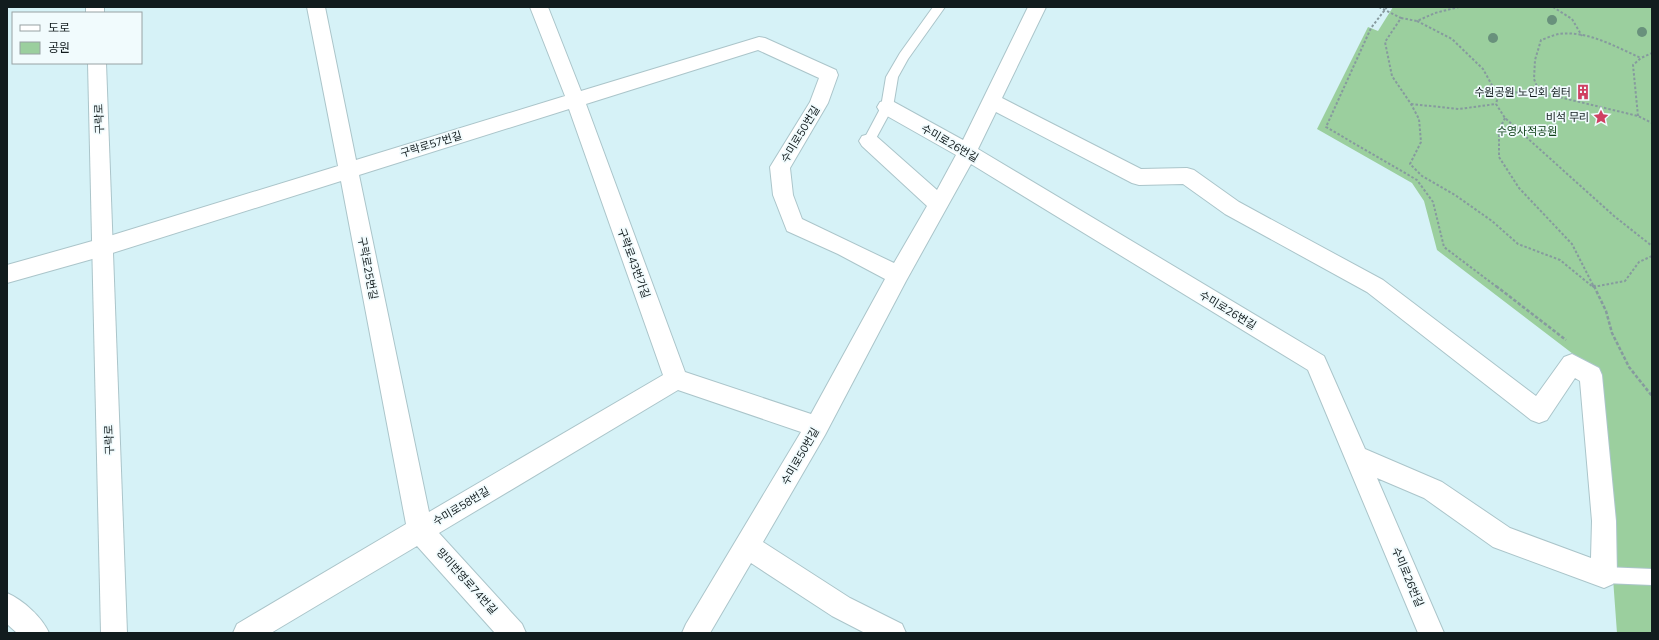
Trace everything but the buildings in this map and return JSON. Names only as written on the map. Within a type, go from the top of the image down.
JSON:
[{"type":"street","name":"구락로25번길","points":[[316,7],[420,530]]},
{"type":"street","name":"구락로43번가길","points":[[539,7],[576,101],[676,379]]},
{"type":"street","name":"수미로50번길","points":[[695,633],[817,427],[898,275],[939,204],[967,152],[1037,7]]},
{"type":"street","name":"구락로57번길","points":[[103,247],[349,169],[576,101],[759,43]]},
{"type":"street","name":"수미로50번길","points":[[759,43],[829,75],[819,103],[780,167],[783,195],[794,225],[845,248],[898,275]]},
{"type":"street","name":"구락로","points":[[97,64],[114,633]]},
{"type":"street","points":[[991,101],[1139,177],[1187,176],[1232,208],[1376,286],[1539,412],[1572,364],[1591,375],[1604,521],[1604,575],[1502,538],[1433,490],[1356,457]]},
{"type":"street","name":"수미로26번길","points":[[887,107],[967,152],[1316,363],[1431,633]]},
{"type":"street","points":[[869,141],[939,204]]},
{"type":"street","points":[[7,274],[103,247]]},
{"type":"street","points":[[676,379],[817,427]]},
{"type":"street","name":"수미로58번길","points":[[246,633],[676,379]]},
{"type":"street","name":"망미번영로74번길","points":[[420,530],[513,633]]},
{"type":"street","points":[[747,546],[841,607],[893,633]]},
{"type":"street","points":[[7,606],[36,633]]},
{"type":"lane","points":[[869,141],[887,107],[892,77],[904,56],[940,7]]},
{"type":"lane","points":[[1604,575],[1652,577]]},
{"type":"path","points":[[1379,7],[1386,8],[1401,18],[1417,21],[1452,39],[1482,69],[1498,96],[1496,104],[1505,118],[1614,216],[1652,246]]},
{"type":"path","points":[[1417,21],[1435,13],[1459,7]]},
{"type":"path","points":[[1553,7],[1572,19],[1583,36]]},
{"type":"path","points":[[1386,8],[1371,28],[1326,127],[1417,180],[1433,202],[1444,247],[1570,343]]},
{"type":"path","points":[[1401,18],[1385,42],[1392,76],[1411,104],[1419,119],[1421,142],[1410,164],[1422,176],[1492,221],[1518,244],[1560,260],[1593,286],[1625,280],[1639,262],[1652,256]]},
{"type":"path","points":[[1540,94],[1534,79],[1535,60],[1541,40],[1558,34],[1583,36],[1621,49],[1641,58]]},
{"type":"path","points":[[1638,116],[1633,65],[1641,58],[1652,53]]},
{"type":"path","points":[[1498,96],[1514,92],[1540,94],[1638,116],[1652,123]]},
{"type":"path","points":[[1411,104],[1426,103],[1446,108],[1476,109],[1496,104]]},
{"type":"path","points":[[1505,118],[1499,130],[1499,157],[1519,188],[1572,244],[1606,311],[1612,333],[1629,367],[1652,396]]},
{"type":"green space","name":"수영사적공원","points":[[1393,7],[1652,7],[1652,633],[1617,633],[1598,373],[1437,250],[1424,201],[1412,183],[1317,129],[1368,27],[1378,31]]},
{"type":"place","name":"수원공원 노인회 쉼터","points":[[1583,92]]},
{"type":"place","name":"비석 무리","points":[[1601,117]]}]
